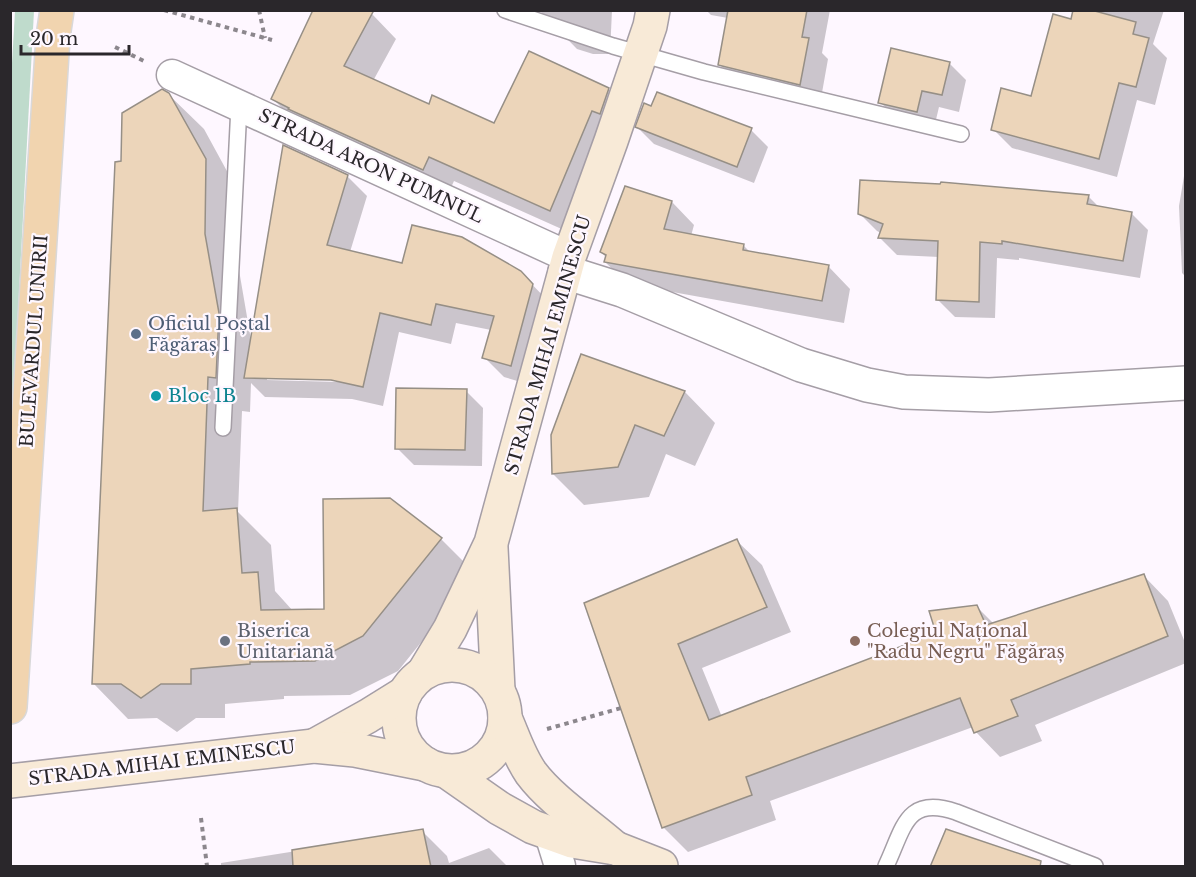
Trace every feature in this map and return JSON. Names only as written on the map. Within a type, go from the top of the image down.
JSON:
[{"type":"main road","name":"BULEVARDUL UNIRII","points":[[10,707],[53,37],[57,10]]},
{"type":"main road","name":"STRADA MIHAI EMINESCU","points":[[314,746],[414,683],[450,629],[491,543],[567,264],[653,10]]},
{"type":"main road","name":"STRADA MIHAI EMINESCU","points":[[491,543],[502,704]]},
{"type":"main road","points":[[615,848],[555,798],[531,773],[522,757],[502,704],[487,677],[473,668],[456,664],[439,666],[414,683],[400,708],[399,725],[412,754],[522,822],[550,834],[581,843],[615,848],[661,867]]},
{"type":"main road","points":[[435,767],[470,768],[484,761],[496,749],[503,734],[502,704]]},
{"type":"main road","name":"STRADA MIHAI EMINESCU","points":[[10,781],[314,746],[355,750],[435,767]]},
{"type":"street","name":"STRADA ARON PUMNUL","points":[[172,75],[567,264]]},
{"type":"street","points":[[567,264],[622,290],[801,365],[849,380],[904,392],[989,395],[1185,383]]},
{"type":"street","points":[[550,834],[560,867]]},
{"type":"lane","points":[[505,10],[640,54],[715,75],[961,134]]},
{"type":"lane","points":[[223,428],[239,106]]},
{"type":"lane","points":[[886,867],[909,818],[922,808],[931,806],[939,806],[956,812],[1095,867]]},
{"type":"path","points":[[164,10],[272,40]]},
{"type":"path","points":[[260,10],[265,38]]},
{"type":"path","points":[[543,730],[621,708]]},
{"type":"path","points":[[201,818],[207,867]]},
{"type":"green space","points":[[15,11],[34,11],[11,442],[10,98]]},
{"type":"building","points":[[313,10],[374,10],[344,66],[429,104],[432,95],[494,123],[529,51],[609,88],[600,114],[592,111],[550,211],[429,157],[423,170],[288,109],[271,99]]},
{"type":"building","points":[[728,10],[807,10],[802,37],[809,38],[800,85],[718,65]]},
{"type":"building","points":[[1073,10],[1091,10],[1136,22],[1133,34],[1149,38],[1136,87],[1119,83],[1099,159],[991,130],[1001,88],[1031,96],[1053,14],[1071,19]]},
{"type":"building","points":[[891,48],[950,62],[942,95],[922,91],[917,112],[878,103]]},
{"type":"building","name":"Bloc 1B","points":[[162,89],[169,93],[206,159],[205,234],[219,313],[216,378],[208,377],[203,511],[237,508],[242,573],[258,572],[261,610],[324,609],[323,499],[390,498],[442,538],[363,636],[315,661],[250,662],[250,664],[191,669],[191,684],[161,684],[141,698],[121,684],[92,684],[115,162],[121,161],[122,113]]},
{"type":"building","points":[[657,92],[752,128],[737,167],[635,127],[644,103],[651,106]]},
{"type":"building","points":[[283,145],[348,175],[327,245],[402,263],[412,225],[462,237],[521,271],[533,284],[511,366],[482,358],[494,316],[436,304],[431,325],[380,313],[363,387],[331,380],[244,378]]},
{"type":"building","points":[[860,180],[940,184],[941,182],[1089,195],[1087,204],[1132,212],[1123,261],[1002,241],[1002,244],[980,242],[979,302],[936,300],[938,241],[878,238],[883,224],[858,214]]},
{"type":"building","points":[[625,186],[672,201],[664,229],[744,244],[743,250],[829,265],[822,301],[604,262],[606,255],[600,252]]},
{"type":"building","points":[[581,354],[685,391],[664,436],[635,425],[618,467],[552,474],[551,435]]},
{"type":"building","points":[[396,388],[467,389],[465,450],[395,449]]},
{"type":"building","points":[[737,539],[767,607],[678,644],[709,720],[936,633],[929,611],[977,605],[986,625],[1144,574],[1168,636],[1011,700],[1018,716],[974,733],[960,698],[746,777],[752,795],[662,828],[584,603]]},
{"type":"building","points":[[423,829],[431,867],[293,867],[292,850]]},
{"type":"building","points":[[946,829],[1041,861],[1040,867],[930,867]]},
{"type":"place","name":"Oficiul Poștal Făgăraș 1","points":[[136,334]]},
{"type":"place","name":"Bloc 1B","points":[[156,396]]},
{"type":"place","name":"Biserica Unitariană","points":[[225,641]]},
{"type":"place","name":"Colegiul Național \"Radu Negru\" Făgăraș","points":[[855,641]]}]
